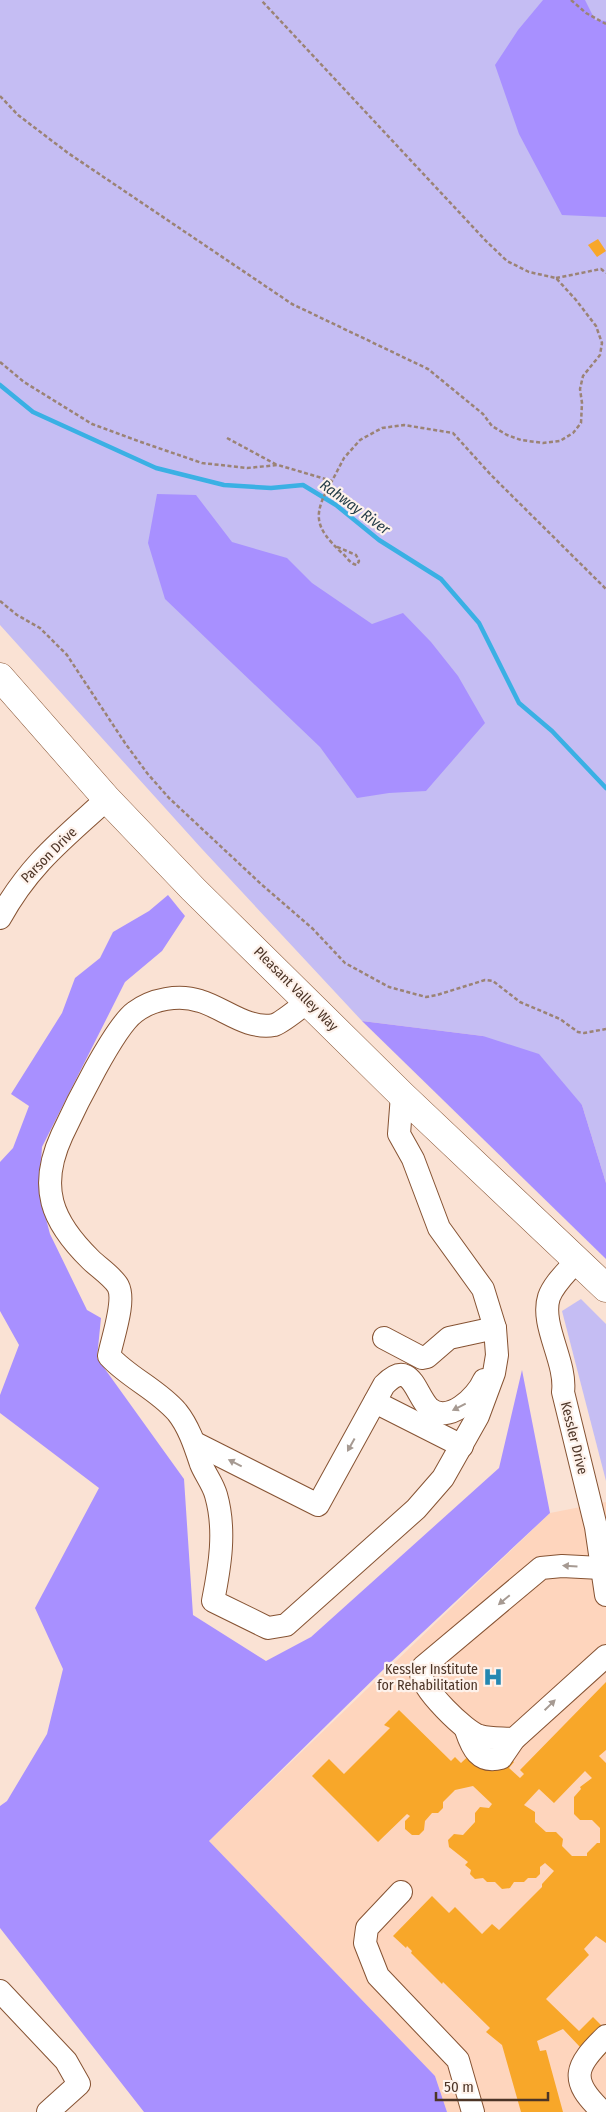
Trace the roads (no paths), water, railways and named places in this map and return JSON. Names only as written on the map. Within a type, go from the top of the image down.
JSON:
[{"type":"main road","name":"Pleasant Valley Way","points":[[0,677],[107,800],[186,882],[402,1095],[606,1288]]},
{"type":"street","name":"Parson Drive","points":[[0,918],[16,890],[41,859],[107,800]]},
{"type":"street","points":[[308,1002],[275,1025],[251,1024],[198,1000],[181,998],[172,998],[152,1003],[134,1012],[117,1032],[62,1135],[52,1162],[48,1184],[53,1209],[71,1241],[118,1286],[120,1308],[109,1356],[119,1367],[155,1391],[177,1413],[195,1443],[202,1465],[216,1494],[222,1531],[221,1563],[213,1601],[268,1628],[286,1625],[416,1509],[443,1478],[462,1446],[478,1416],[494,1373],[497,1355],[495,1328],[483,1289],[438,1228],[417,1168],[399,1134],[402,1095]]},
{"type":"street","name":"Kessler Drive","points":[[577,1260],[555,1287],[549,1298],[548,1309],[565,1378],[563,1392],[596,1527],[600,1568],[606,1595]]},
{"type":"street","points":[[384,1338],[422,1358],[427,1357],[449,1338],[495,1328]]},
{"type":"street","points":[[195,1443],[318,1505],[384,1385],[391,1378],[399,1375],[409,1377],[416,1386],[424,1403],[432,1410],[448,1413],[466,1404],[482,1385],[497,1355]]},
{"type":"street","points":[[375,1402],[462,1446]]},
{"type":"street","points":[[600,1568],[562,1566],[541,1568],[423,1668],[421,1679],[466,1730],[480,1736],[514,1738],[606,1656]]},
{"type":"street","points":[[401,1892],[367,1928],[365,1943],[378,1976],[458,2060],[473,2112]]},
{"type":"street","points":[[0,1991],[66,2061],[79,2084],[48,2112]]},
{"type":"street","points":[[603,2112],[581,2088],[578,2074],[586,2056],[606,2036]]},
{"type":"waterway","name":"Rahway River","points":[[0,385],[33,412],[156,468],[224,485],[271,488],[303,485],[336,505],[379,540],[441,579],[479,623],[519,703],[552,731],[606,788]]},
{"type":"place","name":"Kessler Institute for Rehabilitation","points":[[493,1677]]}]
